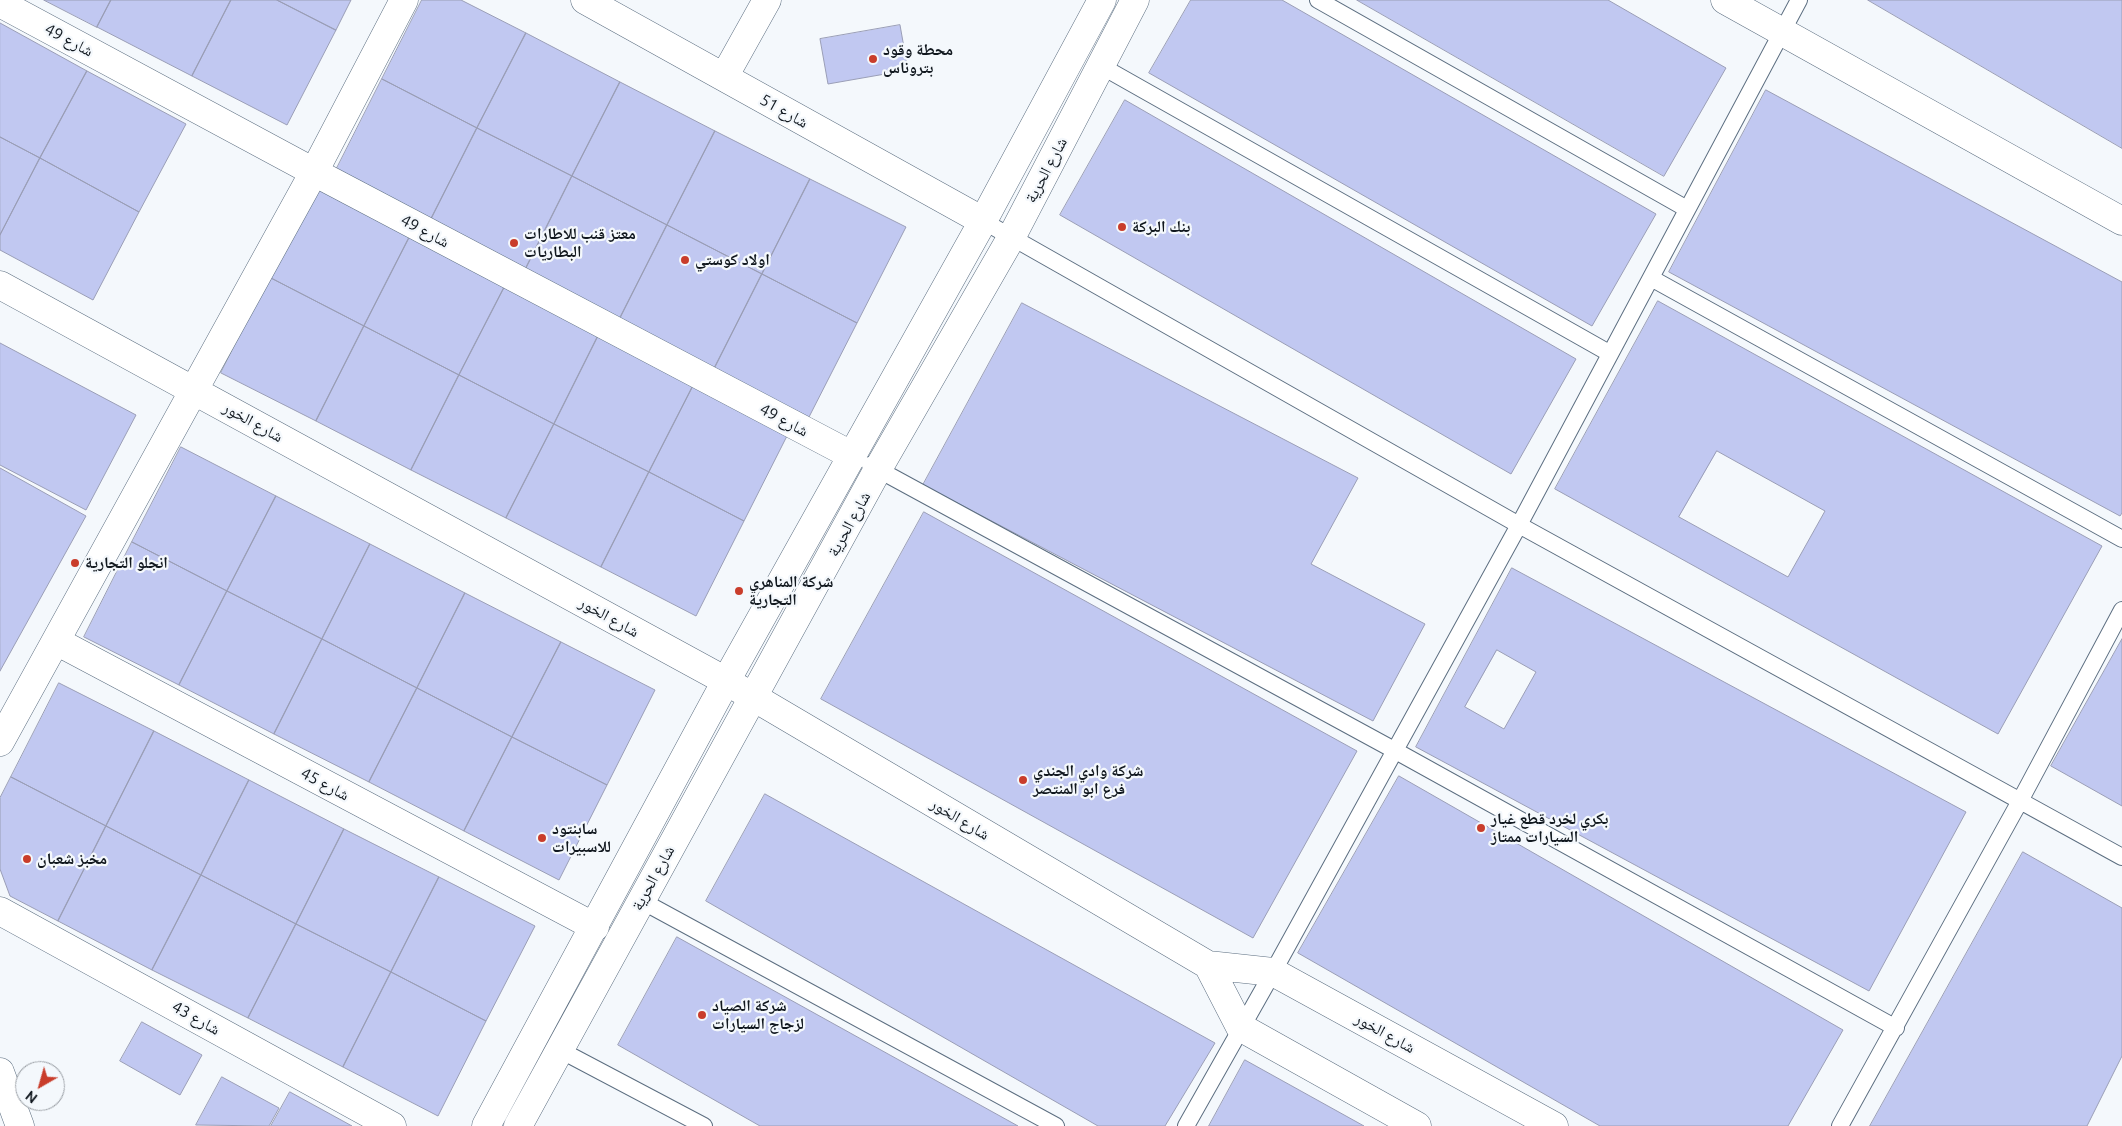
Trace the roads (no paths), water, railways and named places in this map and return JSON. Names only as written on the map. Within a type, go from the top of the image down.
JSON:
[{"type":"street","points":[[0,742],[314,172],[404,0]]},
{"type":"street","name":"شارع 51","points":[[585,0],[983,221]]},
{"type":"street","points":[[724,77],[766,0]]},
{"type":"street","name":"شارع الحرية","points":[[486,1126],[726,681],[983,221],[1102,0]]},
{"type":"street","name":"شارع الحرية","points":[[518,1126],[640,900],[878,470],[1011,238],[1135,0]]},
{"type":"street","points":[[1725,0],[2122,221]]},
{"type":"street","name":"شارع 49","points":[[0,3],[314,172],[852,456]]},
{"type":"street","name":"شارع الخور","points":[[0,285],[726,681],[1208,965],[1273,972],[1554,1126]]},
{"type":"street","name":"شارع 45","points":[[56,641],[594,927]]},
{"type":"street","name":"شارع 43","points":[[0,911],[392,1126]]},
{"type":"street","points":[[1208,965],[1240,1027],[1418,1126]]},
{"type":"street","points":[[0,1072],[20,1126]]},
{"type":"lane","points":[[1318,0],[1687,209]]},
{"type":"lane","points":[[1186,1126],[1519,525],[1609,353],[1799,0]]},
{"type":"lane","points":[[1100,66],[1609,353]]},
{"type":"lane","points":[[983,221],[1519,525],[2122,857]]},
{"type":"lane","points":[[1651,278],[2122,539]]},
{"type":"lane","points":[[852,456],[1394,750],[1896,1028]]},
{"type":"lane","points":[[1840,1126],[1896,1028],[2122,610]]},
{"type":"lane","points":[[640,900],[1056,1126]]},
{"type":"lane","points":[[560,1050],[704,1126]]},
{"type":"place","name":"محطة وقود بتروناس","points":[[873,59]]},
{"type":"place","name":"بنك البركة","points":[[1122,227]]},
{"type":"place","name":"معتز قنب للاطارات البطاريات","points":[[514,243]]},
{"type":"place","name":"اولاد كوستي","points":[[685,260]]},
{"type":"place","name":"انجلو التجارية","points":[[75,563]]},
{"type":"place","name":"شركة المناهري التجارية","points":[[739,591]]},
{"type":"place","name":"شركة وادي الجندي فرع ابو المنتصر","points":[[1023,780]]},
{"type":"place","name":"بكري لخرد قطع غيار السيارات ممتاز","points":[[1481,828]]},
{"type":"place","name":"سابنتود للاسبيرات","points":[[542,838]]},
{"type":"place","name":"مخبز شعبان","points":[[27,859]]},
{"type":"place","name":"شركة الصياد لزجاج السيارات","points":[[702,1015]]}]
